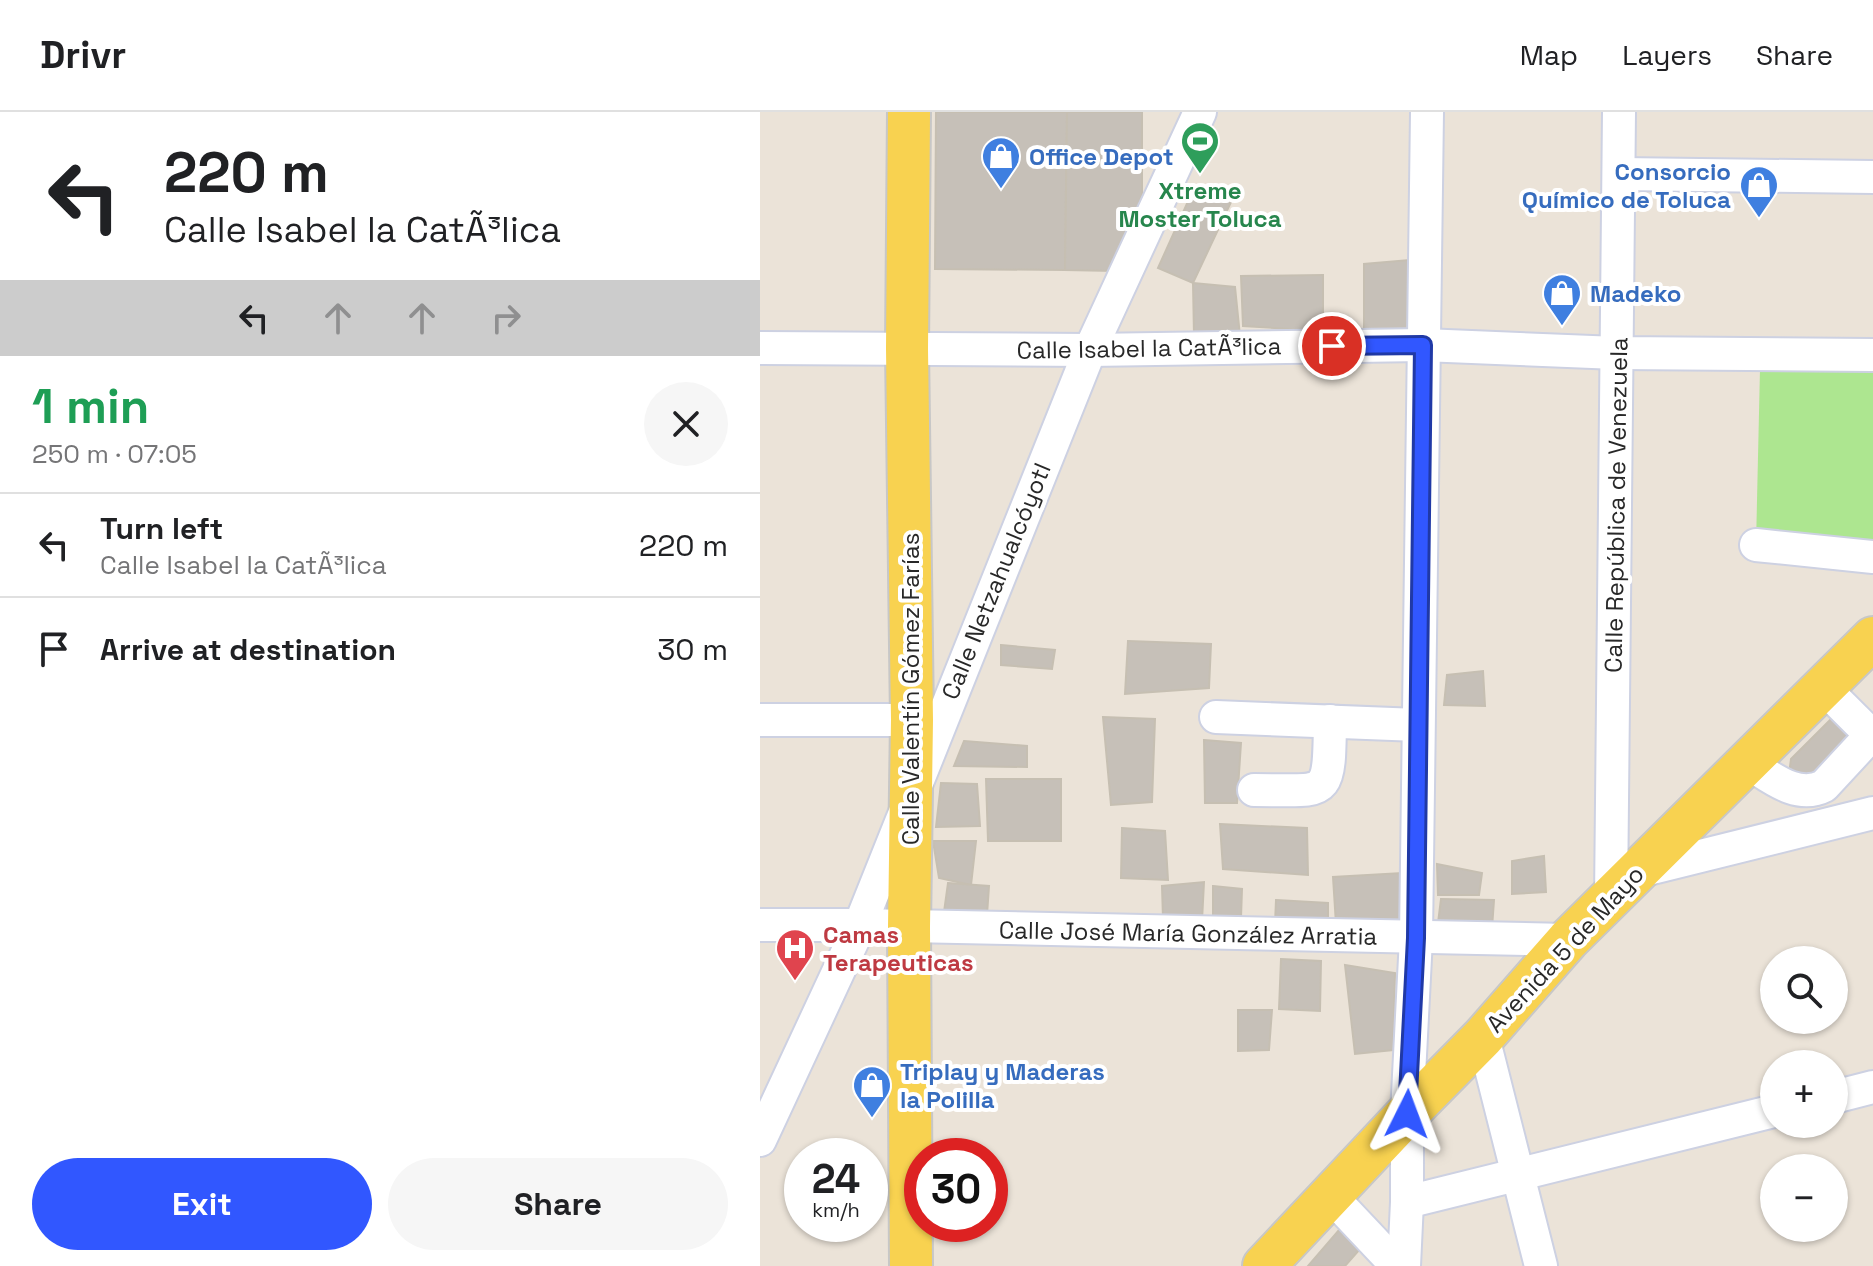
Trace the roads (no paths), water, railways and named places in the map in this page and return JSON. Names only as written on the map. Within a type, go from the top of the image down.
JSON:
[{"type":"main road","name":"Calle Valentín Gómez Farías","points":[[909,112],[907,349],[912,720],[909,927],[911,1266]]},
{"type":"main road","name":"Avenida 5 de Mayo","points":[[1270,1264],[1330,1195],[1483,1037],[1568,940],[1823,687],[1871,647]]},
{"type":"street","name":"Calle Netzahualcóyotl","points":[[760,1140],[860,925],[1090,350],[1200,112]]},
{"type":"street","points":[[1389,1262],[1407,1202],[1407,1114],[1416,938],[1427,112]]},
{"type":"street","name":"Calle República de Venezuela","points":[[1619,112],[1617,353],[1623,886]]},
{"type":"street","points":[[1620,174],[1873,177]]},
{"type":"street","name":"Calle Isabel la CatÃ³lica","points":[[760,348],[1090,350],[1423,345],[1617,353],[1873,355]]},
{"type":"street","points":[[1756,545],[1873,557]]},
{"type":"street","points":[[1748,763],[1793,788],[1814,791],[1824,786],[1872,734],[1823,687]]},
{"type":"street","points":[[1216,717],[1418,725]]},
{"type":"street","points":[[760,720],[912,720]]},
{"type":"street","points":[[1254,790],[1316,790],[1326,781],[1330,769],[1330,721]]},
{"type":"street","points":[[1623,886],[1873,813]]},
{"type":"street","name":"Calle José María González Arratia","points":[[760,925],[1568,940]]},
{"type":"street","points":[[1483,1037],[1541,1266]]},
{"type":"street","points":[[1848,1093],[1873,1087]]},
{"type":"street","points":[[1407,1202],[1760,1114]]},
{"type":"street","points":[[1330,1195],[1389,1262]]},
{"type":"place","name":"Xtreme Moster Toluca","points":[[1200,175]]},
{"type":"place","name":"Office Depot","points":[[1001,190]]},
{"type":"place","name":"Consorcio Químico de Toluca","points":[[1759,219]]},
{"type":"place","name":"Madeko","points":[[1562,327]]},
{"type":"place","name":"Camas Terapeuticas","points":[[795,982]]},
{"type":"place","name":"Triplay y Maderas la Polilla","points":[[872,1119]]}]
